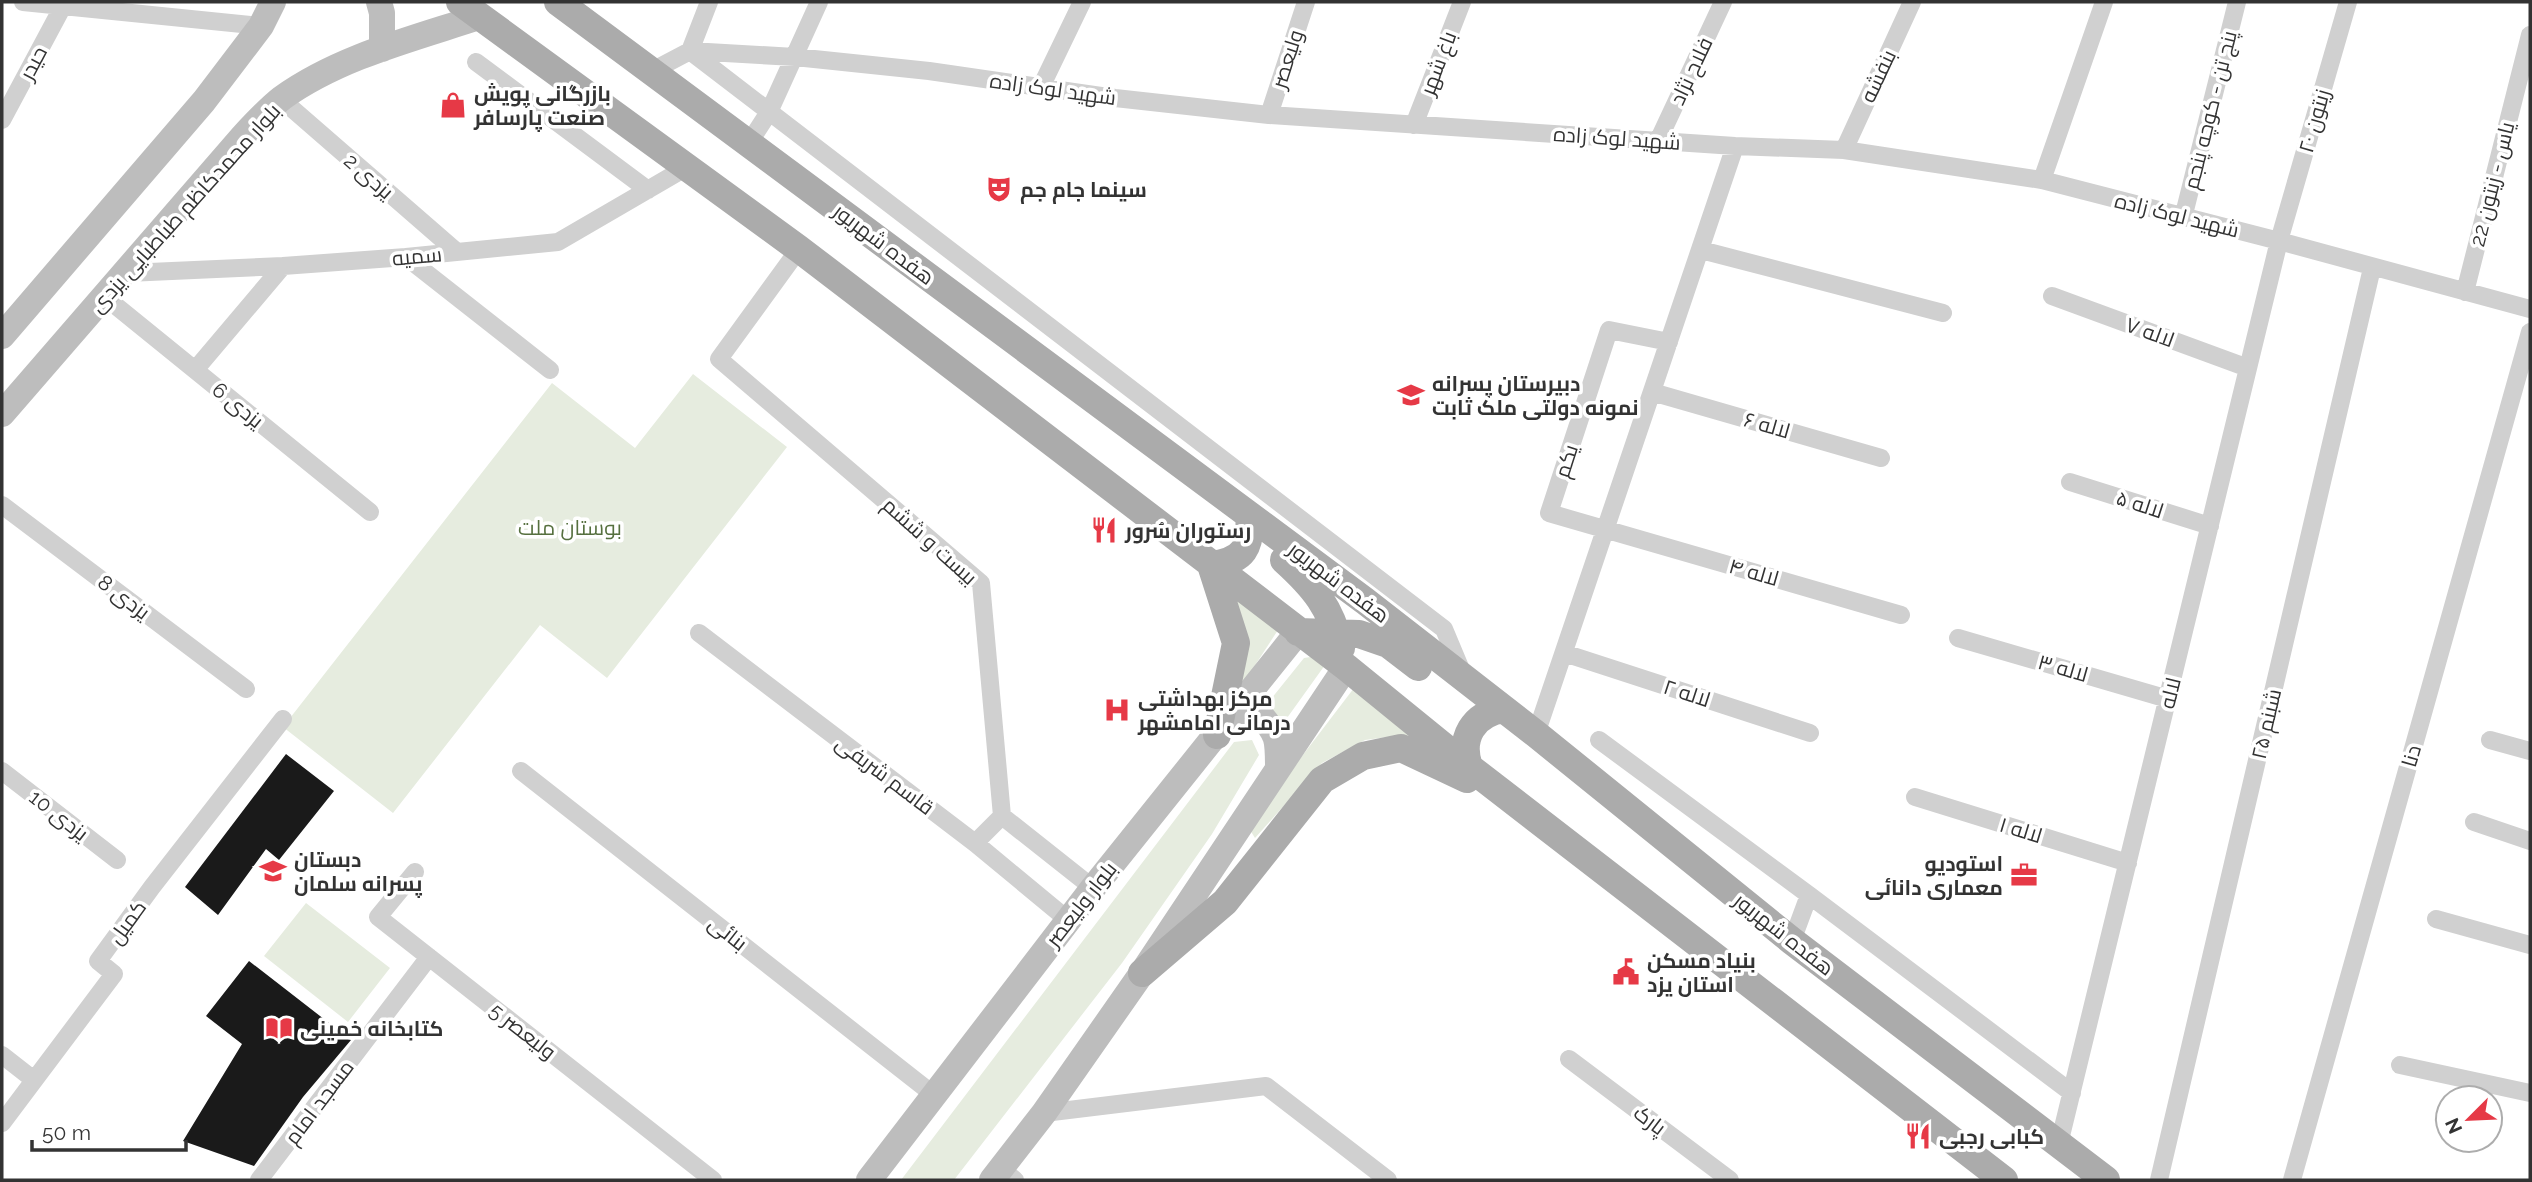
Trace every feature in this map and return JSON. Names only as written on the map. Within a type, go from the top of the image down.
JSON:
[{"type":"main road","points":[[2,337],[204,101],[261,26],[273,2]]},
{"type":"main road","points":[[379,2],[382,13],[382,49]]},
{"type":"main road","name":"هفده شهریور","points":[[558,2],[1249,514],[1536,734],[1792,941],[2106,1180]]},
{"type":"main road","points":[[469,9],[799,249],[1346,667],[1469,767],[2004,1180]]},
{"type":"main road","name":"بلوار محمدکاظم طباطبایی یزدی","points":[[2,414],[243,135],[281,99],[327,72],[469,9]]},
{"type":"main road","points":[[1211,565],[1226,563],[1239,557],[1247,546],[1251,532],[1249,514]]},
{"type":"main road","points":[[1249,514],[1268,546],[1310,583],[1326,605],[1346,667]]},
{"type":"main road","points":[[1211,565],[1236,643],[1224,726]]},
{"type":"main road","points":[[1298,632],[1359,634],[1388,644],[1458,696],[1504,709]]},
{"type":"main road","name":"بلوار ولیعصر","points":[[869,1180],[1093,888],[1298,632]]},
{"type":"main road","points":[[1003,1176],[1142,974],[1346,667]]},
{"type":"main road","points":[[1469,767],[1465,744],[1474,724],[1482,716],[1504,709]]},
{"type":"main road","points":[[1224,726],[1247,713],[1260,714],[1275,731],[1278,766]]},
{"type":"main road","points":[[1142,974],[1225,902],[1322,780],[1363,756],[1401,748],[1518,803]]},
{"type":"street","points":[[23,2],[261,26]]},
{"type":"street","points":[[652,71],[690,51],[709,2]]},
{"type":"street","points":[[749,144],[769,112],[819,2]]},
{"type":"street","points":[[1041,88],[1082,2]]},
{"type":"street","name":"ولیعصر","points":[[1269,115],[1306,2]]},
{"type":"street","name":"باغ شهر","points":[[1415,125],[1462,2]]},
{"type":"street","name":"فلاح نژاد","points":[[1658,141],[1723,2]]},
{"type":"street","name":"بنفشه","points":[[1844,150],[1912,2]]},
{"type":"street","points":[[2042,180],[2104,2]]},
{"type":"street","name":"پنج تن - کوچه پنجم","points":[[2183,218],[2237,2]]},
{"type":"street","name":"زیتون ۲۰","points":[[2279,241],[2348,2]]},
{"type":"street","name":"حیدر","points":[[2,120],[63,6]]},
{"type":"street","name":"یاس - زیتون 22","points":[[2465,292],[2530,35]]},
{"type":"street","points":[[690,51],[1444,629],[1465,679]]},
{"type":"street","name":"شهید لوک زاده","points":[[690,51],[796,57],[929,71],[1041,88],[1269,115],[1735,146],[1844,150],[2042,180],[2530,309]]},
{"type":"street","points":[[476,62],[648,190]]},
{"type":"street","name":"یزدی 2","points":[[281,99],[457,252]]},
{"type":"street","points":[[1536,734],[1735,146]]},
{"type":"street","name":"سمیه","points":[[127,272],[283,266],[558,242],[687,167]]},
{"type":"street","name":"لاله","points":[[2059,1144],[2279,241]]},
{"type":"street","name":"بیست و ششم","points":[[799,249],[719,359],[981,583],[1002,816]]},
{"type":"street","points":[[1701,250],[1943,313]]},
{"type":"street","points":[[406,257],[550,370]]},
{"type":"street","points":[[195,370],[283,266]]},
{"type":"street","name":"شبنم ۲۵","points":[[2160,1180],[2372,268]]},
{"type":"street","name":"لاله ۷","points":[[2052,296],[2248,368]]},
{"type":"street","name":"یزدی 6","points":[[105,297],[370,512]]},
{"type":"street","name":"یکم","points":[[1606,530],[1549,513],[1609,330],[1669,342]]},
{"type":"street","name":"دنا","points":[[2291,1180],[2530,332]]},
{"type":"street","name":"لاله ۶","points":[[1652,392],[1881,457]]},
{"type":"street","points":[[1192,472],[1209,449]]},
{"type":"street","name":"لاله ۵","points":[[2070,482],[2210,526]]},
{"type":"street","name":"یزدی 8","points":[[2,505],[246,689]]},
{"type":"street","name":"لاله ۴","points":[[1606,530],[1901,615]]},
{"type":"street","name":"قاسم شریفی","points":[[699,633],[975,844],[1068,920]]},
{"type":"street","name":"لاله ۳","points":[[1958,638],[2168,699]]},
{"type":"street","name":"لاله ۲","points":[[1564,653],[1810,733]]},
{"type":"street","name":"کمیل","points":[[2,1123],[114,974],[98,961],[283,719]]},
{"type":"street","points":[[1599,740],[2072,1093]]},
{"type":"street","points":[[2490,740],[2530,751]]},
{"type":"street","name":"یزدی 10","points":[[2,771],[117,860]]},
{"type":"street","name":"بنائی","points":[[522,771],[934,1095]]},
{"type":"street","name":"لاله ۱","points":[[1915,797],[2128,863]]},
{"type":"street","points":[[975,844],[1002,816],[1093,888]]},
{"type":"street","points":[[2474,822],[2530,841]]},
{"type":"street","name":"ولیعصر 5","points":[[415,872],[379,917],[713,1180]]},
{"type":"street","points":[[1792,941],[1809,895]]},
{"type":"street","points":[[2436,919],[2530,945]]},
{"type":"street","name":"مسجد امام","points":[[259,1180],[429,957]]},
{"type":"street","points":[[2,1055],[34,1080]]},
{"type":"street","name":"پارک","points":[[1569,1059],[1730,1180]]},
{"type":"street","points":[[2400,1065],[2530,1093]]},
{"type":"street","points":[[1044,1113],[1266,1086],[1388,1180]]},
{"type":"green space","name":"بوستان ملت","points":[[693,374],[787,447],[607,678],[540,625],[393,813],[283,727],[552,383],[635,448]]},
{"type":"green space","points":[[1222,586],[1278,630],[1233,699]]},
{"type":"green space","points":[[1317,656],[1325,665],[1287,718],[1273,717],[1267,704],[1304,658]]},
{"type":"green space","points":[[1354,688],[1444,756],[1403,735],[1365,740],[1322,763],[1255,838],[1250,830],[1251,823]]},
{"type":"green space","points":[[1252,740],[1259,755],[1212,834],[1122,963],[954,1180],[901,1180],[1234,742]]},
{"type":"green space","points":[[306,903],[390,968],[348,1022],[264,956]]},
{"type":"building","points":[[286,754],[334,791],[279,860],[266,849],[218,915],[185,887]]},
{"type":"building","points":[[249,961],[351,1040],[303,1097],[254,1166],[183,1141],[242,1044],[206,1016]]},
{"type":"place","name":"بازرگانی پویش صنعت پارسافر","points":[[453,105]]},
{"type":"place","name":"سینما جام جم","points":[[999,189]]},
{"type":"place","name":"دبیرستان پسرانه نمونه دولتی ملک ثابت","points":[[1411,395]]},
{"type":"place","name":"رستوران سُرور","points":[[1104,530]]},
{"type":"place","name":"مرکز بهداشتی درمانی امامشهر","points":[[1117,710]]},
{"type":"place","name":"دبستان پسرانه سلمان","points":[[273,871]]},
{"type":"place","name":"استودیو معماری دانائی","points":[[2024,875]]},
{"type":"place","name":"بنیاد مسکن استان یزد","points":[[1626,972]]},
{"type":"place","name":"کتابخانه خمینی","points":[[279,1028]]},
{"type":"place","name":"کبابی رجبی","points":[[1918,1136]]}]
